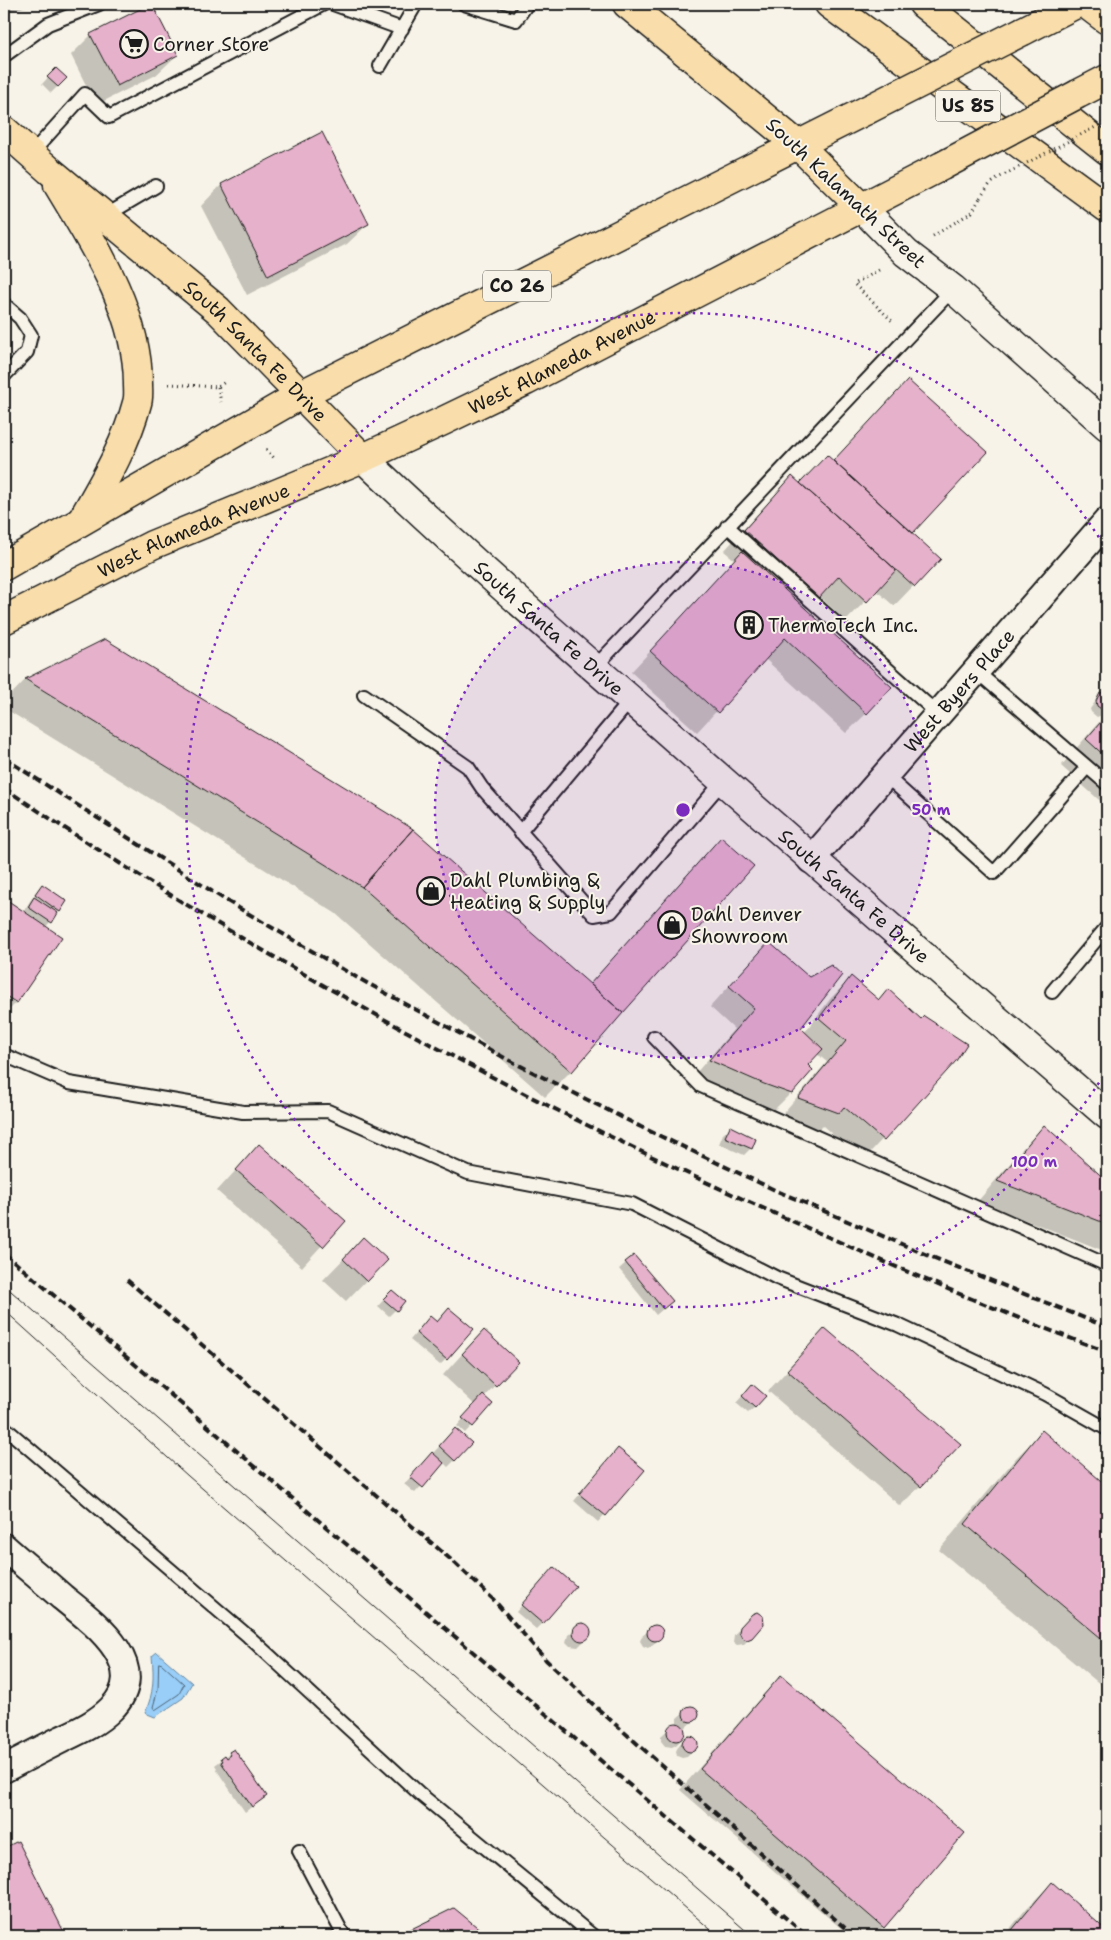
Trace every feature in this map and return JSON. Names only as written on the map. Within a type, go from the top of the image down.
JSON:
[{"type":"main road","name":"South Kalamath Street","points":[[627,4],[798,145],[906,253],[953,289],[1107,426]]},
{"type":"main road","name":"US 85","points":[[829,4],[1107,208]]},
{"type":"main road","points":[[923,4],[1107,150]]},
{"type":"main road","name":"CO 26","points":[[302,394],[1076,4]]},
{"type":"main road","points":[[1086,4],[1107,20]]},
{"type":"main road","name":"West Alameda Avenue","points":[[4,620],[152,545],[363,458],[526,381],[1107,79]]},
{"type":"main road","name":"South Santa Fe Drive","points":[[4,130],[218,310],[363,458],[457,546],[811,860],[1107,1115]]},
{"type":"main road","points":[[40,162],[91,240],[126,313],[138,370],[138,401],[126,436],[112,467],[81,522]]},
{"type":"main road","points":[[4,566],[302,394]]},
{"type":"street","name":"West Byers Place","points":[[811,860],[1107,521]]},
{"type":"street","points":[[4,1547],[100,1628],[119,1651],[124,1666],[125,1679],[122,1693],[102,1717],[4,1769]]},
{"type":"lane","points":[[4,56],[48,24],[99,4]]},
{"type":"lane","points":[[40,162],[85,94],[109,117],[324,4]]},
{"type":"lane","points":[[333,4],[402,29]]},
{"type":"lane","points":[[380,66],[416,4]]},
{"type":"lane","points":[[464,4],[516,20],[527,4]]},
{"type":"lane","points":[[106,216],[156,186]]},
{"type":"lane","points":[[594,668],[953,289]]},
{"type":"lane","points":[[4,304],[20,318],[32,335],[27,352],[4,376]]},
{"type":"lane","points":[[727,526],[938,714]]},
{"type":"lane","points":[[976,671],[1107,784]]},
{"type":"lane","points":[[364,695],[468,767],[482,788],[594,915],[611,912],[723,781]]},
{"type":"lane","points":[[520,832],[631,700]]},
{"type":"lane","points":[[885,774],[994,873],[1087,766]]},
{"type":"lane","points":[[1052,992],[1107,926]]},
{"type":"lane","points":[[654,1037],[701,1086],[1107,1265]]},
{"type":"lane","points":[[4,1055],[69,1083],[243,1112],[328,1111],[468,1173],[632,1204],[778,1278],[898,1325],[1037,1390],[1107,1428]]},
{"type":"lane","points":[[4,1427],[248,1636],[420,1794],[593,1936]]},
{"type":"lane","points":[[300,1851],[344,1936]]},
{"type":"path","points":[[972,212],[990,184],[1000,177],[1107,121]]},
{"type":"path","points":[[854,284],[908,336]]},
{"type":"path","points":[[162,383],[218,387],[226,381]]},
{"type":"path","points":[[218,387],[221,402]]},
{"type":"water","points":[[157,1652],[192,1683],[183,1698],[155,1717],[145,1713],[153,1685],[152,1656]]},
{"type":"building","points":[[4,4],[21,4],[4,9]]},
{"type":"building","name":"Corner Store","points":[[152,4],[178,55],[117,86],[90,34]]},
{"type":"building","points":[[56,68],[67,78],[58,87],[47,77]]},
{"type":"building","points":[[322,132],[369,224],[268,276],[221,184]]},
{"type":"building","points":[[908,380],[988,452],[913,533],[833,461]]},
{"type":"building","points":[[827,455],[941,559],[915,587],[800,483]]},
{"type":"building","points":[[792,476],[896,570],[867,602],[839,576],[819,598],[744,530]]},
{"type":"building","name":"ThermoTech Inc.","points":[[742,551],[892,687],[867,714],[785,638],[718,713],[650,651]]},
{"type":"building","points":[[105,639],[413,829],[362,887],[25,679]]},
{"type":"building","points":[[1107,692],[1107,710],[1104,711],[1097,706],[1096,701],[1100,693]]},
{"type":"building","points":[[1107,715],[1107,758],[1086,739]]},
{"type":"building","points":[[413,829],[623,1013],[572,1072],[362,887]]},
{"type":"building","name":"Dahl Denver Showroom","points":[[721,837],[754,866],[623,1013],[590,984]]},
{"type":"building","points":[[42,884],[67,901],[60,912],[35,894]]},
{"type":"building","points":[[34,897],[58,913],[52,923],[28,907]]},
{"type":"building","points":[[4,898],[62,937],[17,1003],[4,995]]},
{"type":"building","points":[[769,942],[809,977],[831,965],[842,975],[801,1028],[823,1049],[808,1065],[813,1070],[792,1094],[709,1060],[754,1008],[729,986]]},
{"type":"building","points":[[851,976],[879,1000],[888,989],[921,1019],[924,1016],[967,1044],[956,1061],[884,1141],[844,1107],[839,1113],[798,1098],[846,1041],[819,1018]]},
{"type":"building","points":[[1044,1125],[1107,1181],[1107,1224],[997,1181]]},
{"type":"building","points":[[730,1126],[756,1139],[752,1149],[725,1137]]},
{"type":"building","points":[[259,1144],[346,1221],[323,1247],[236,1170]]},
{"type":"building","points":[[363,1237],[388,1260],[367,1282],[343,1259]]},
{"type":"building","points":[[634,1255],[673,1301],[663,1309],[625,1262]]},
{"type":"building","points":[[392,1290],[405,1301],[397,1311],[383,1299]]},
{"type":"building","points":[[449,1308],[474,1329],[447,1360],[416,1333],[430,1316],[437,1322]]},
{"type":"building","points":[[825,1328],[961,1444],[921,1487],[787,1370]]},
{"type":"building","points":[[484,1330],[519,1362],[496,1386],[462,1354]]},
{"type":"building","points":[[752,1384],[766,1396],[755,1408],[742,1396]]},
{"type":"building","points":[[483,1395],[493,1404],[473,1427],[462,1418]]},
{"type":"building","points":[[455,1428],[472,1443],[455,1461],[439,1446]]},
{"type":"building","points":[[1042,1430],[1107,1486],[1107,1643],[965,1524]]},
{"type":"building","points":[[618,1448],[645,1470],[606,1516],[579,1494]]},
{"type":"building","points":[[432,1452],[444,1463],[423,1488],[410,1477]]},
{"type":"building","points":[[554,1567],[576,1586],[543,1624],[521,1605]]},
{"type":"building","points":[[757,1612],[763,1616],[764,1624],[752,1638],[747,1640],[742,1638],[739,1632],[740,1627],[752,1614]]},
{"type":"building","points":[[578,1623],[586,1623],[591,1628],[589,1639],[578,1641],[573,1636],[573,1628]]},
{"type":"building","points":[[652,1625],[658,1625],[663,1630],[661,1639],[652,1641],[647,1636],[647,1630]]},
{"type":"building","points":[[781,1675],[965,1833],[884,1928],[700,1769]]},
{"type":"building","points":[[691,1706],[697,1708],[699,1714],[697,1720],[691,1722],[685,1720],[683,1714],[685,1708]]},
{"type":"building","points":[[4,1719],[8,1728],[4,1731]]},
{"type":"building","points":[[672,1723],[680,1723],[685,1728],[683,1739],[672,1741],[667,1736],[667,1728]]},
{"type":"building","points":[[687,1736],[693,1736],[698,1741],[696,1750],[687,1752],[682,1747],[682,1741]]},
{"type":"building","points":[[234,1749],[267,1796],[252,1807],[221,1762],[223,1761],[221,1758],[225,1755],[227,1758],[231,1755],[229,1752]]},
{"type":"building","points":[[18,1841],[66,1936],[4,1936],[4,1848]]},
{"type":"building","points":[[1052,1882],[1107,1931],[1107,1936],[1007,1936]]},
{"type":"building","points":[[454,1908],[488,1936],[397,1936]]},
{"type":"tram line","points":[[4,1285],[752,1936]]},
{"type":"tram line","points":[[4,1310],[188,1476],[718,1936]]},
{"type":"railway","points":[[4,758],[227,901],[356,977],[505,1058],[641,1127],[777,1191],[932,1257],[1107,1327]]},
{"type":"railway","points":[[4,788],[205,916],[308,977],[412,1035],[518,1090],[625,1144],[733,1195],[974,1300],[1107,1352]]},
{"type":"railway","points":[[4,1253],[807,1936]]},
{"type":"railway","points":[[127,1280],[456,1564],[493,1599],[546,1660],[597,1708],[854,1936]]},
{"type":"place","name":"Corner Store","points":[[134,44]]},
{"type":"place","name":"ThermoTech Inc.","points":[[749,625]]},
{"type":"place","name":"Dahl Plumbing & Heating & Supply","points":[[431,891]]},
{"type":"place","name":"Dahl Denver Showroom","points":[[672,925]]}]
